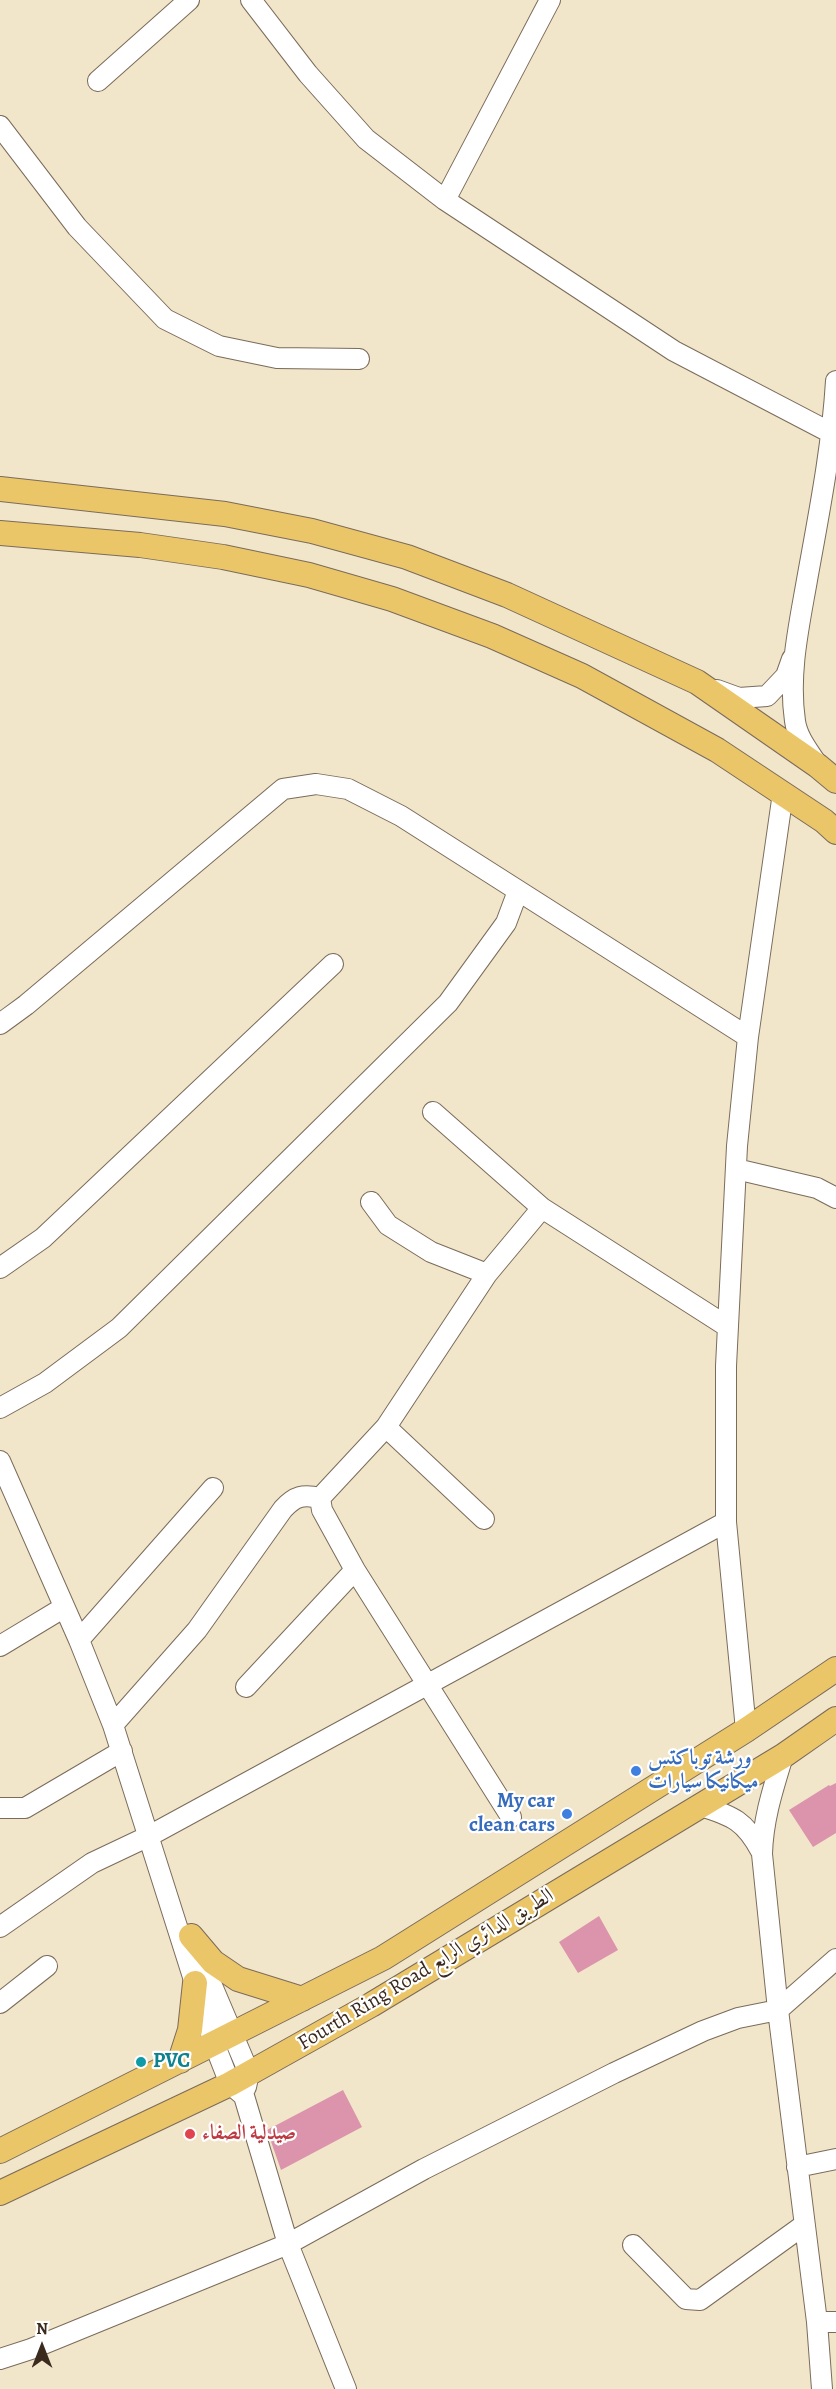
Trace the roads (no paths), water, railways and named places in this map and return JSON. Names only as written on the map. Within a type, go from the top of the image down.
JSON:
[{"type":"main road","points":[[0,489],[225,514],[312,531],[408,557],[507,595],[697,682],[827,773]]},
{"type":"main road","points":[[0,533],[140,545],[223,557],[309,575],[392,600],[492,636],[582,676],[717,750],[824,821],[836,832]]},
{"type":"main road","name":"Fourth Ring Road الطريق الدائري الرابع","points":[[0,2151],[384,1958],[746,1730],[836,1669]]},
{"type":"main road","name":"Fourth Ring Road الطريق الدائري الرابع","points":[[0,2193],[241,2084],[783,1756],[836,1719]]},
{"type":"main road","points":[[191,1936],[213,1962],[238,1978],[302,1999]]},
{"type":"main road","points":[[180,2061],[190,2030],[195,1983]]},
{"type":"street","points":[[98,81],[189,0]]},
{"type":"street","points":[[251,0],[308,74],[366,139],[444,200],[674,351],[832,434]]},
{"type":"street","points":[[444,200],[550,0]]},
{"type":"street","points":[[0,126],[77,226],[165,319],[219,346],[277,358],[359,359]]},
{"type":"street","points":[[827,773],[803,743],[795,723],[793,698],[795,651],[832,434],[836,381]]},
{"type":"street","points":[[697,682],[739,698],[767,696],[786,676],[795,651]]},
{"type":"street","points":[[0,1024],[26,1005],[283,789],[316,784],[348,789],[401,816],[748,1037]]},
{"type":"street","points":[[746,1730],[726,1522],[728,1327],[736,1169],[748,1037],[783,794]]},
{"type":"street","points":[[0,1408],[45,1383],[119,1328],[448,1003],[506,923],[518,891]]},
{"type":"street","points":[[0,1268],[43,1238],[333,964]]},
{"type":"street","points":[[433,1112],[542,1208],[728,1327]]},
{"type":"street","points":[[736,1169],[818,1188],[836,1198]]},
{"type":"street","points":[[372,1202],[388,1225],[431,1252],[487,1274]]},
{"type":"street","points":[[320,1498],[386,1427],[487,1274],[542,1208]]},
{"type":"street","points":[[386,1427],[484,1519]]},
{"type":"street","points":[[0,1461],[79,1640],[113,1725],[172,1906],[180,1941],[195,1983],[241,2084],[288,2244],[346,2389]]},
{"type":"street","points":[[79,1640],[213,1488]]},
{"type":"street","points":[[113,1725],[197,1630],[283,1509],[298,1496],[307,1495],[320,1498]]},
{"type":"street","points":[[320,1498],[322,1510],[355,1570],[511,1817]]},
{"type":"street","points":[[0,1927],[92,1863],[149,1836],[726,1522]]},
{"type":"street","points":[[246,1687],[355,1570]]},
{"type":"street","points":[[0,1646],[63,1608]]},
{"type":"street","points":[[0,1808],[25,1808],[122,1751]]},
{"type":"street","points":[[783,1756],[768,1802],[762,1834],[762,1854],[796,2167],[804,2225],[826,2322],[822,2389]]},
{"type":"street","points":[[701,1806],[727,1814],[740,1821],[751,1832],[762,1854]]},
{"type":"street","points":[[172,1906],[191,1936],[222,2039]]},
{"type":"street","points":[[0,2359],[32,2349],[288,2244],[424,2169],[614,2073],[703,2031],[738,2018],[778,2010],[836,1959]]},
{"type":"street","points":[[0,2003],[46,1966]]},
{"type":"street","points":[[796,2167],[836,2159]]},
{"type":"street","points":[[633,2245],[686,2299],[700,2300],[804,2225]]},
{"type":"place","name":"ورشة توباكتس ميكانيكا سيارات","points":[[636,1771]]},
{"type":"place","name":"My car clean cars","points":[[567,1814]]},
{"type":"place","name":"PVC","points":[[141,2062]]},
{"type":"place","name":"صيدلية الصفاء","points":[[190,2134]]}]
